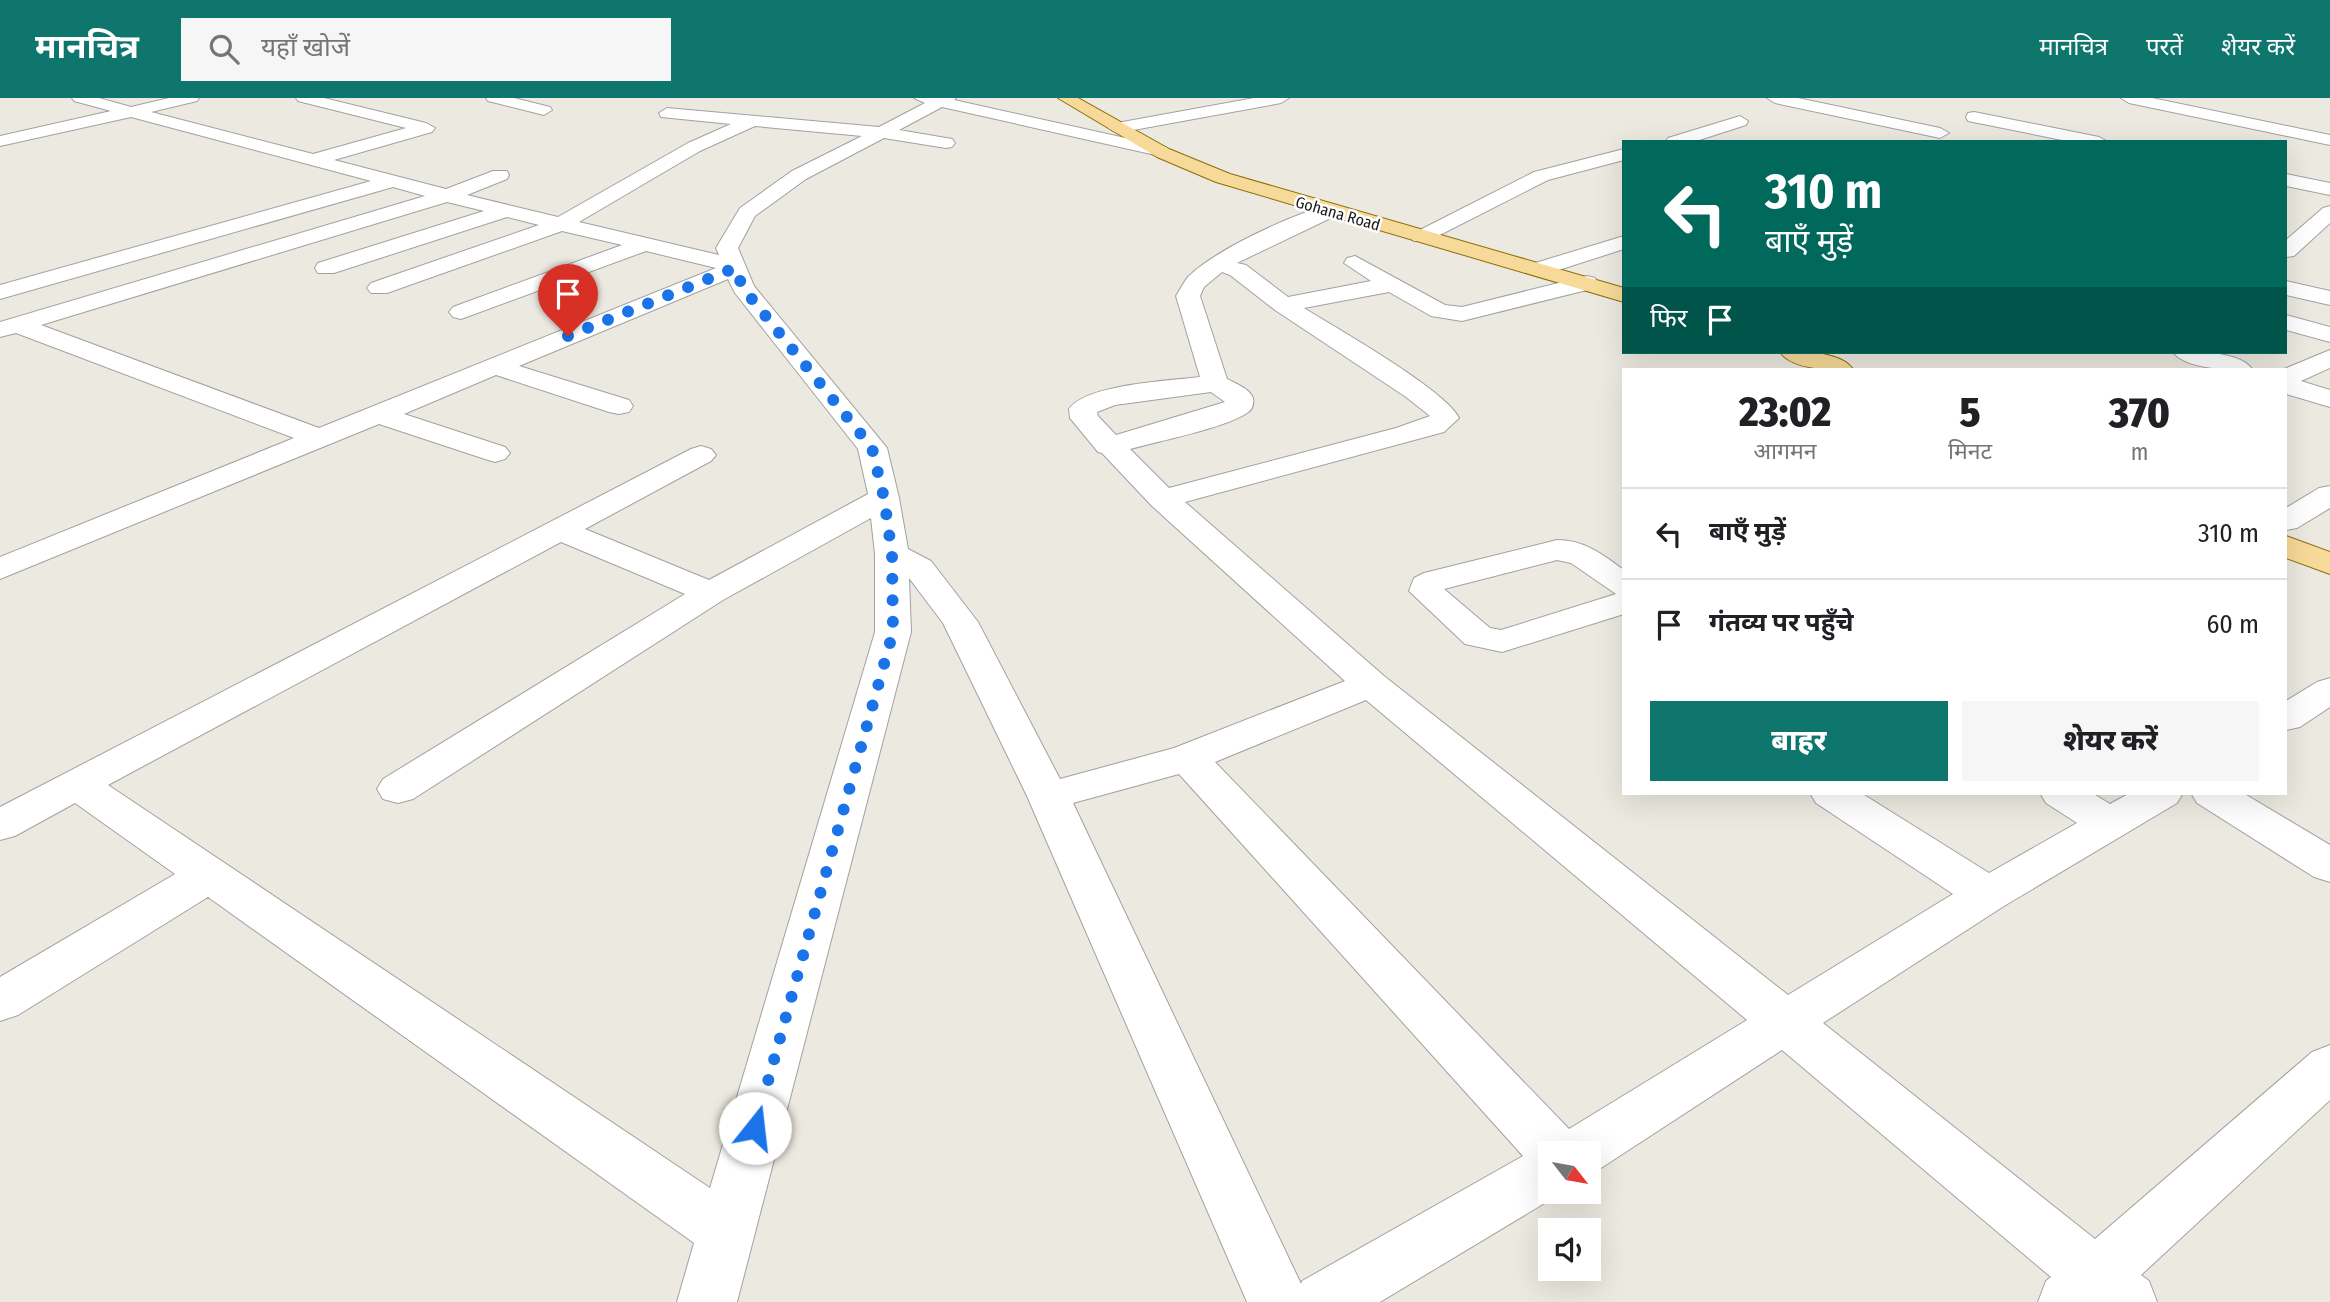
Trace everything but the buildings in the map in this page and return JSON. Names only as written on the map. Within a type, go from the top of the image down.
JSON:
[{"type":"main road","name":"Gohana Road","points":[[1066,98],[1160,151],[1223,178],[1622,294]]},
{"type":"main road","points":[[1799,354],[1837,368]]},
{"type":"main road","points":[[2287,546],[2330,564]]},
{"type":"street","points":[[80,98],[506,211],[734,266]]},
{"type":"street","points":[[0,141],[191,98]]},
{"type":"street","points":[[304,98],[426,128],[310,160]]},
{"type":"street","points":[[494,98],[544,110]]},
{"type":"street","points":[[1117,128],[1281,98]]},
{"type":"street","points":[[1775,98],[1841,112],[2048,132],[2086,140]]},
{"type":"street","points":[[2129,98],[2330,140]]},
{"type":"street","points":[[707,1302],[893,632],[892,554],[884,498],[872,448],[743,288],[727,248],[747,212],[799,175],[936,99],[1160,151]]},
{"type":"street","points":[[1841,112],[1873,102]]},
{"type":"street","points":[[2148,102],[2117,110],[2254,140]]},
{"type":"street","points":[[1923,140],[1996,107]]},
{"type":"street","points":[[667,113],[879,132],[946,143]]},
{"type":"street","points":[[379,288],[561,224],[694,147],[754,120]]},
{"type":"street","points":[[1680,140],[1740,121]]},
{"type":"street","points":[[2048,132],[2075,122]]},
{"type":"street","points":[[2287,147],[2330,157]]},
{"type":"street","points":[[1421,237],[1541,176],[1622,155]]},
{"type":"street","points":[[8,327],[448,195],[499,175]]},
{"type":"street","points":[[2287,180],[2330,188]]},
{"type":"street","points":[[0,292],[394,181]]},
{"type":"street","points":[[326,268],[506,211]]},
{"type":"street","points":[[1215,383],[1188,296],[1194,282],[1218,264],[1330,211]]},
{"type":"street","points":[[2291,247],[2330,212]]},
{"type":"street","points":[[1540,269],[1622,243]]},
{"type":"street","points":[[461,312],[642,245]]},
{"type":"street","points":[[2291,247],[2319,249]]},
{"type":"street","points":[[1355,263],[1439,312],[1462,314],[1587,283]]},
{"type":"street","points":[[1163,499],[1434,426],[1445,418],[1442,411],[1416,390],[1283,305],[1238,270],[1218,264]]},
{"type":"street","points":[[0,569],[734,266]]},
{"type":"street","points":[[1283,305],[1393,284]]},
{"type":"street","points":[[2287,288],[2330,298]]},
{"type":"street","points":[[2287,322],[2330,335]]},
{"type":"street","points":[[8,327],[320,438]]},
{"type":"street","points":[[2192,354],[2236,368]]},
{"type":"street","points":[[2287,378],[2330,358]]},
{"type":"street","points":[[494,366],[619,406]]},
{"type":"street","points":[[1108,446],[1218,415],[1239,406],[1239,397],[1215,383],[1114,397],[1091,403],[1083,409],[1084,418],[1108,446],[1163,499],[1371,684],[1784,1021],[2098,1294],[2330,1067]]},
{"type":"street","points":[[2287,384],[2330,399]]},
{"type":"street","points":[[376,414],[495,453]]},
{"type":"street","points":[[0,825],[701,455]]},
{"type":"street","points":[[2287,520],[2330,495]]},
{"type":"street","points":[[398,789],[711,593],[884,498]]},
{"type":"street","points":[[560,530],[711,593]]},
{"type":"street","points":[[1622,585],[1578,553],[1557,550],[1436,580],[1426,585],[1426,591],[1478,636],[1502,641],[1622,604]]},
{"type":"street","points":[[892,554],[919,568],[960,622],[1048,796],[1278,1302]]},
{"type":"street","points":[[1048,796],[1188,758],[1371,684]]},
{"type":"street","points":[[2287,717],[2330,690]]},
{"type":"street","points":[[1188,758],[1545,1141]]},
{"type":"street","points":[[77,784],[726,1232]]},
{"type":"street","points":[[1834,795],[1988,894]]},
{"type":"street","points":[[2064,795],[2107,822]]},
{"type":"street","points":[[1597,1141],[1988,894],[2107,822],[2158,795]]},
{"type":"street","points":[[2215,795],[2330,866]]},
{"type":"street","points":[[0,1001],[209,875]]},
{"type":"street","points":[[1324,1302],[1538,1177]]},
{"type":"route","points":[[568,336],[735,268],[743,288],[872,448],[884,498],[892,554],[893,632],[755,1128]]}]
